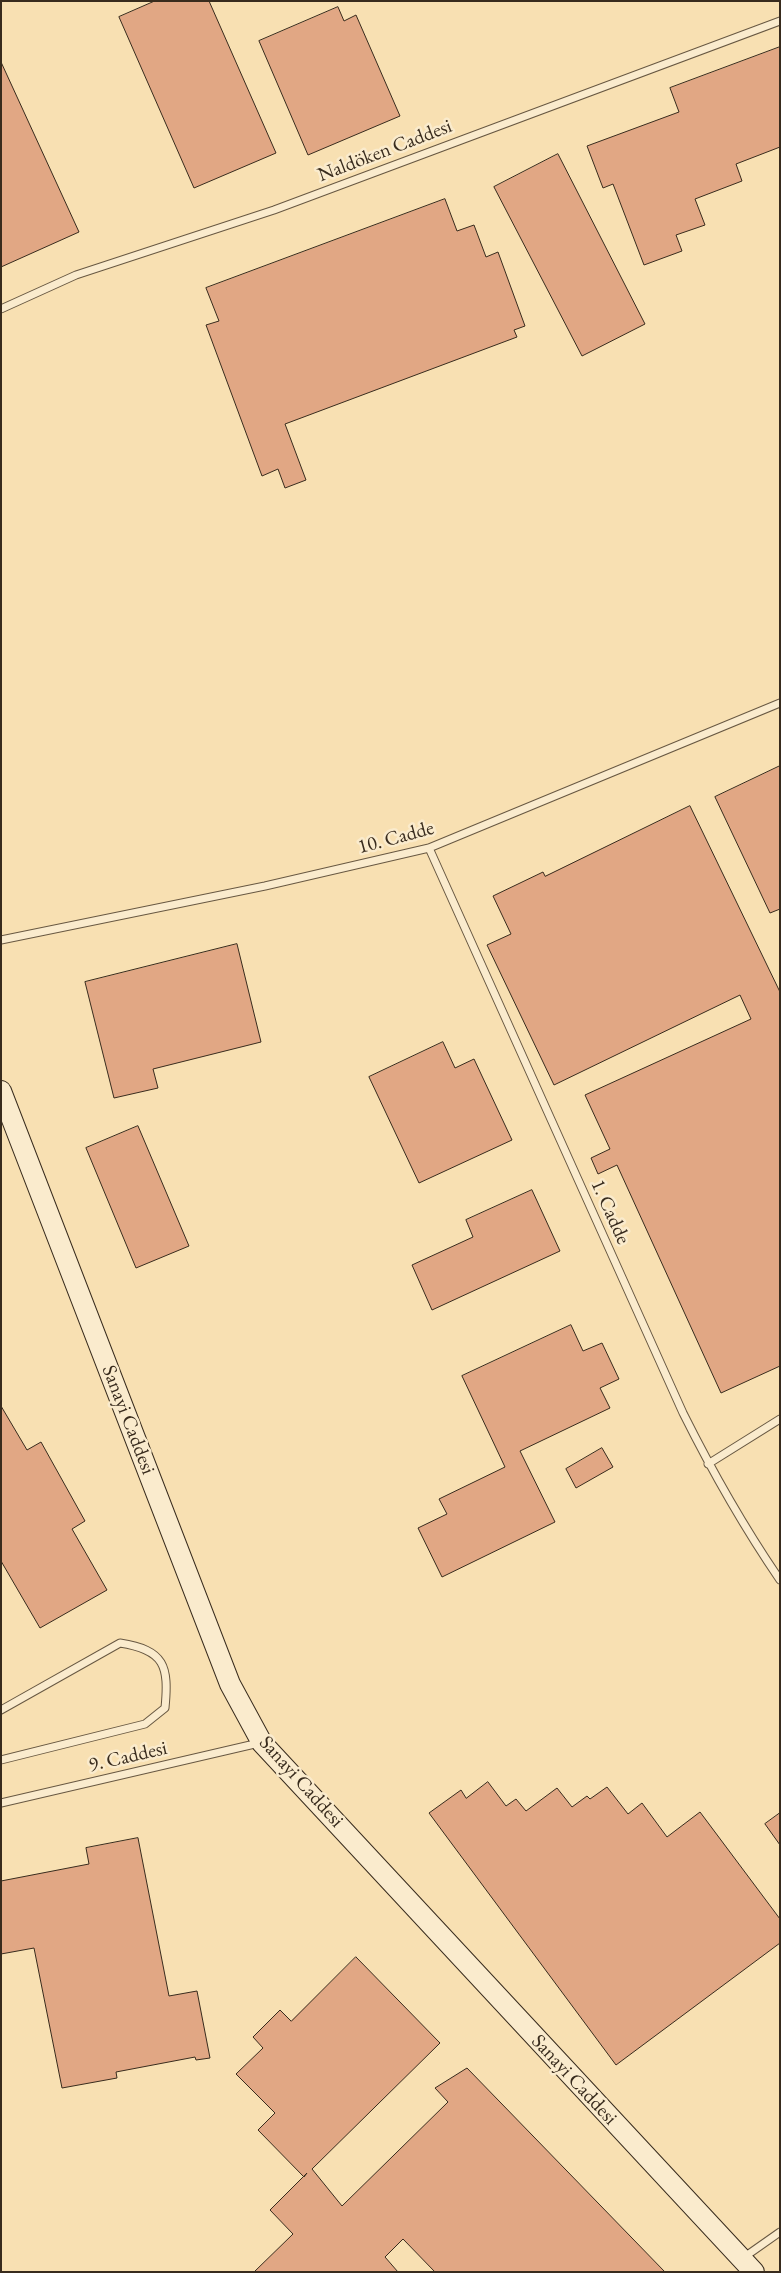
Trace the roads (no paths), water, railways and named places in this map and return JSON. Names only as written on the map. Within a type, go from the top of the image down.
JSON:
[{"type":"street","name":"Sanayi Caddesi","points":[[1,1091],[230,1684],[262,1743],[747,2266]]},
{"type":"lane","name":"Naldöken Caddesi","points":[[1,309],[76,275],[274,210],[780,21]]},
{"type":"lane","name":"10. Cadde","points":[[1,940],[265,886],[429,848],[780,703]]},
{"type":"lane","name":"1. Cadde","points":[[429,848],[683,1413],[708,1464],[751,1537],[780,1580]]},
{"type":"lane","points":[[708,1464],[780,1419]]},
{"type":"lane","points":[[1,1710],[120,1643],[141,1646],[161,1660],[167,1682],[165,1708],[145,1724],[1,1760]]},
{"type":"lane","name":"9. Caddesi","points":[[1,1803],[262,1743]]},
{"type":"lane","points":[[747,2266],[780,2232]]}]
